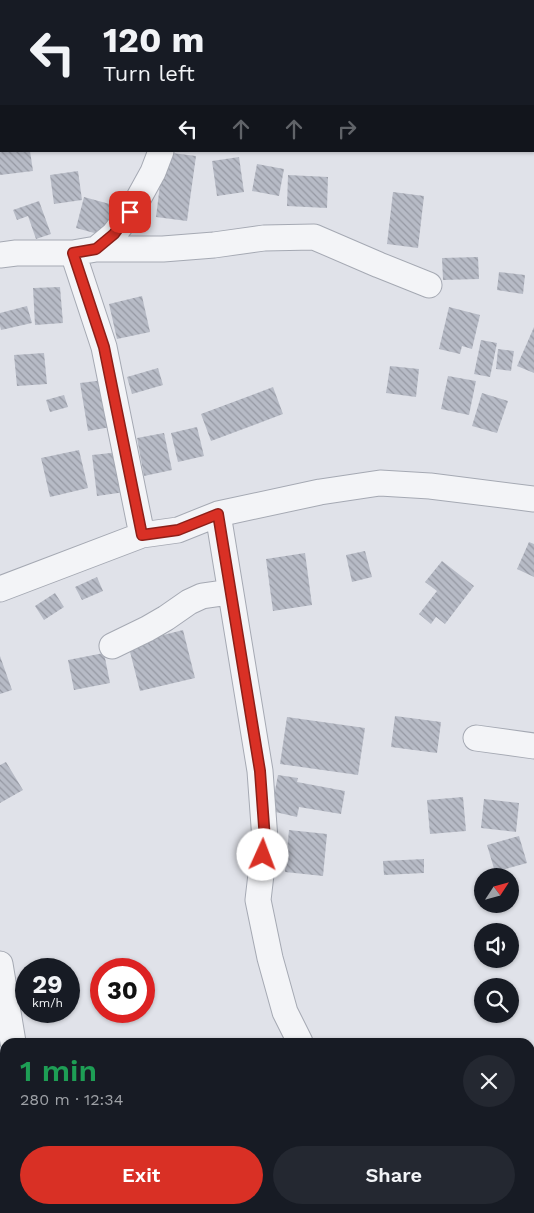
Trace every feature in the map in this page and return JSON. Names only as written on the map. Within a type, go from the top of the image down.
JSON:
[{"type":"street","points":[[84,251],[114,234],[130,212],[153,172],[161,152]]},
{"type":"street","points":[[0,255],[162,249],[214,245],[264,238],[314,237],[430,285]]},
{"type":"street","points":[[84,251],[142,535]]},
{"type":"street","points":[[1,582],[142,535],[178,530],[218,514],[320,492],[380,483],[430,486],[534,499]]},
{"type":"street","points":[[218,514],[260,771],[265,840],[258,900],[270,958],[285,1012],[298,1038]]},
{"type":"street","points":[[112,646],[160,622],[189,602],[202,596],[230,592]]},
{"type":"street","points":[[476,738],[534,746]]},
{"type":"street","points":[[0,964],[12,1038]]},
{"type":"building","points":[[0,152],[30,152],[33,171],[0,175]]},
{"type":"building","points":[[164,152],[196,156],[187,221],[156,217]]},
{"type":"building","points":[[239,157],[244,192],[217,196],[212,161]]},
{"type":"building","points":[[257,164],[284,169],[279,196],[252,191]]},
{"type":"building","points":[[78,171],[82,200],[54,204],[50,175]]},
{"type":"building","points":[[288,175],[328,177],[327,208],[287,206]]},
{"type":"building","points":[[393,192],[424,196],[418,248],[387,244]]},
{"type":"building","points":[[84,197],[117,206],[109,237],[76,228]]},
{"type":"building","points":[[39,201],[51,234],[36,239],[28,216],[17,220],[13,210]]},
{"type":"building","points":[[478,257],[479,279],[443,280],[442,258]]},
{"type":"building","points":[[499,272],[525,275],[523,294],[497,290]]},
{"type":"building","points":[[60,287],[63,323],[35,325],[33,288]]},
{"type":"building","points":[[142,296],[150,332],[117,339],[109,304]]},
{"type":"building","points":[[27,306],[32,323],[1,330],[0,313]]},
{"type":"building","points":[[449,307],[480,315],[472,349],[462,346],[460,354],[439,349]]},
{"type":"building","points":[[534,327],[534,373],[517,366]]},
{"type":"building","points":[[481,340],[497,343],[490,377],[474,374]]},
{"type":"building","points":[[498,349],[514,351],[511,371],[496,369]]},
{"type":"building","points":[[44,353],[47,384],[17,386],[14,355]]},
{"type":"building","points":[[390,366],[419,369],[416,397],[386,393]]},
{"type":"building","points":[[158,368],[163,385],[132,394],[127,377]]},
{"type":"building","points":[[448,376],[476,381],[469,415],[441,409]]},
{"type":"building","points":[[104,380],[111,427],[88,431],[80,383]]},
{"type":"building","points":[[273,387],[283,414],[211,441],[201,414]]},
{"type":"building","points":[[482,393],[508,401],[497,433],[472,426]]},
{"type":"building","points":[[64,395],[68,407],[50,412],[46,400]]},
{"type":"building","points":[[197,427],[204,456],[178,462],[171,433]]},
{"type":"building","points":[[164,433],[172,470],[144,476],[137,438]]},
{"type":"building","points":[[79,450],[88,488],[50,497],[41,458]]},
{"type":"building","points":[[120,452],[125,492],[97,496],[92,455]]},
{"type":"building","points":[[529,542],[534,544],[534,577],[517,569]]},
{"type":"building","points":[[365,551],[372,577],[352,582],[346,555]]},
{"type":"building","points":[[305,553],[312,605],[273,611],[266,559]]},
{"type":"building","points":[[442,561],[474,586],[445,624],[436,617],[431,624],[419,614],[437,591],[425,582]]},
{"type":"building","points":[[97,577],[103,591],[82,600],[75,587]]},
{"type":"building","points":[[55,593],[64,607],[44,620],[35,606]]},
{"type":"building","points":[[183,630],[195,678],[140,691],[128,644]]},
{"type":"building","points":[[104,653],[110,683],[74,690],[68,660]]},
{"type":"building","points":[[0,656],[12,690],[0,694]]},
{"type":"building","points":[[395,716],[441,722],[437,753],[391,747]]},
{"type":"building","points":[[287,717],[365,728],[358,775],[280,764]]},
{"type":"building","points":[[6,762],[23,790],[0,803],[0,765]]},
{"type":"building","points":[[278,775],[298,778],[297,782],[345,791],[341,814],[299,807],[297,817],[271,811]]},
{"type":"building","points":[[463,797],[466,831],[430,834],[427,800]]},
{"type":"building","points":[[484,799],[519,803],[516,832],[481,828]]},
{"type":"building","points":[[289,830],[327,834],[323,876],[285,872]]},
{"type":"building","points":[[519,836],[527,863],[509,868],[494,868],[487,845]]},
{"type":"building","points":[[424,859],[424,873],[384,875],[383,861]]},
{"type":"route","points":[[130,212],[114,234],[96,249],[73,253],[104,347],[142,535],[178,530],[218,514],[260,771],[265,840],[263,855]]}]
